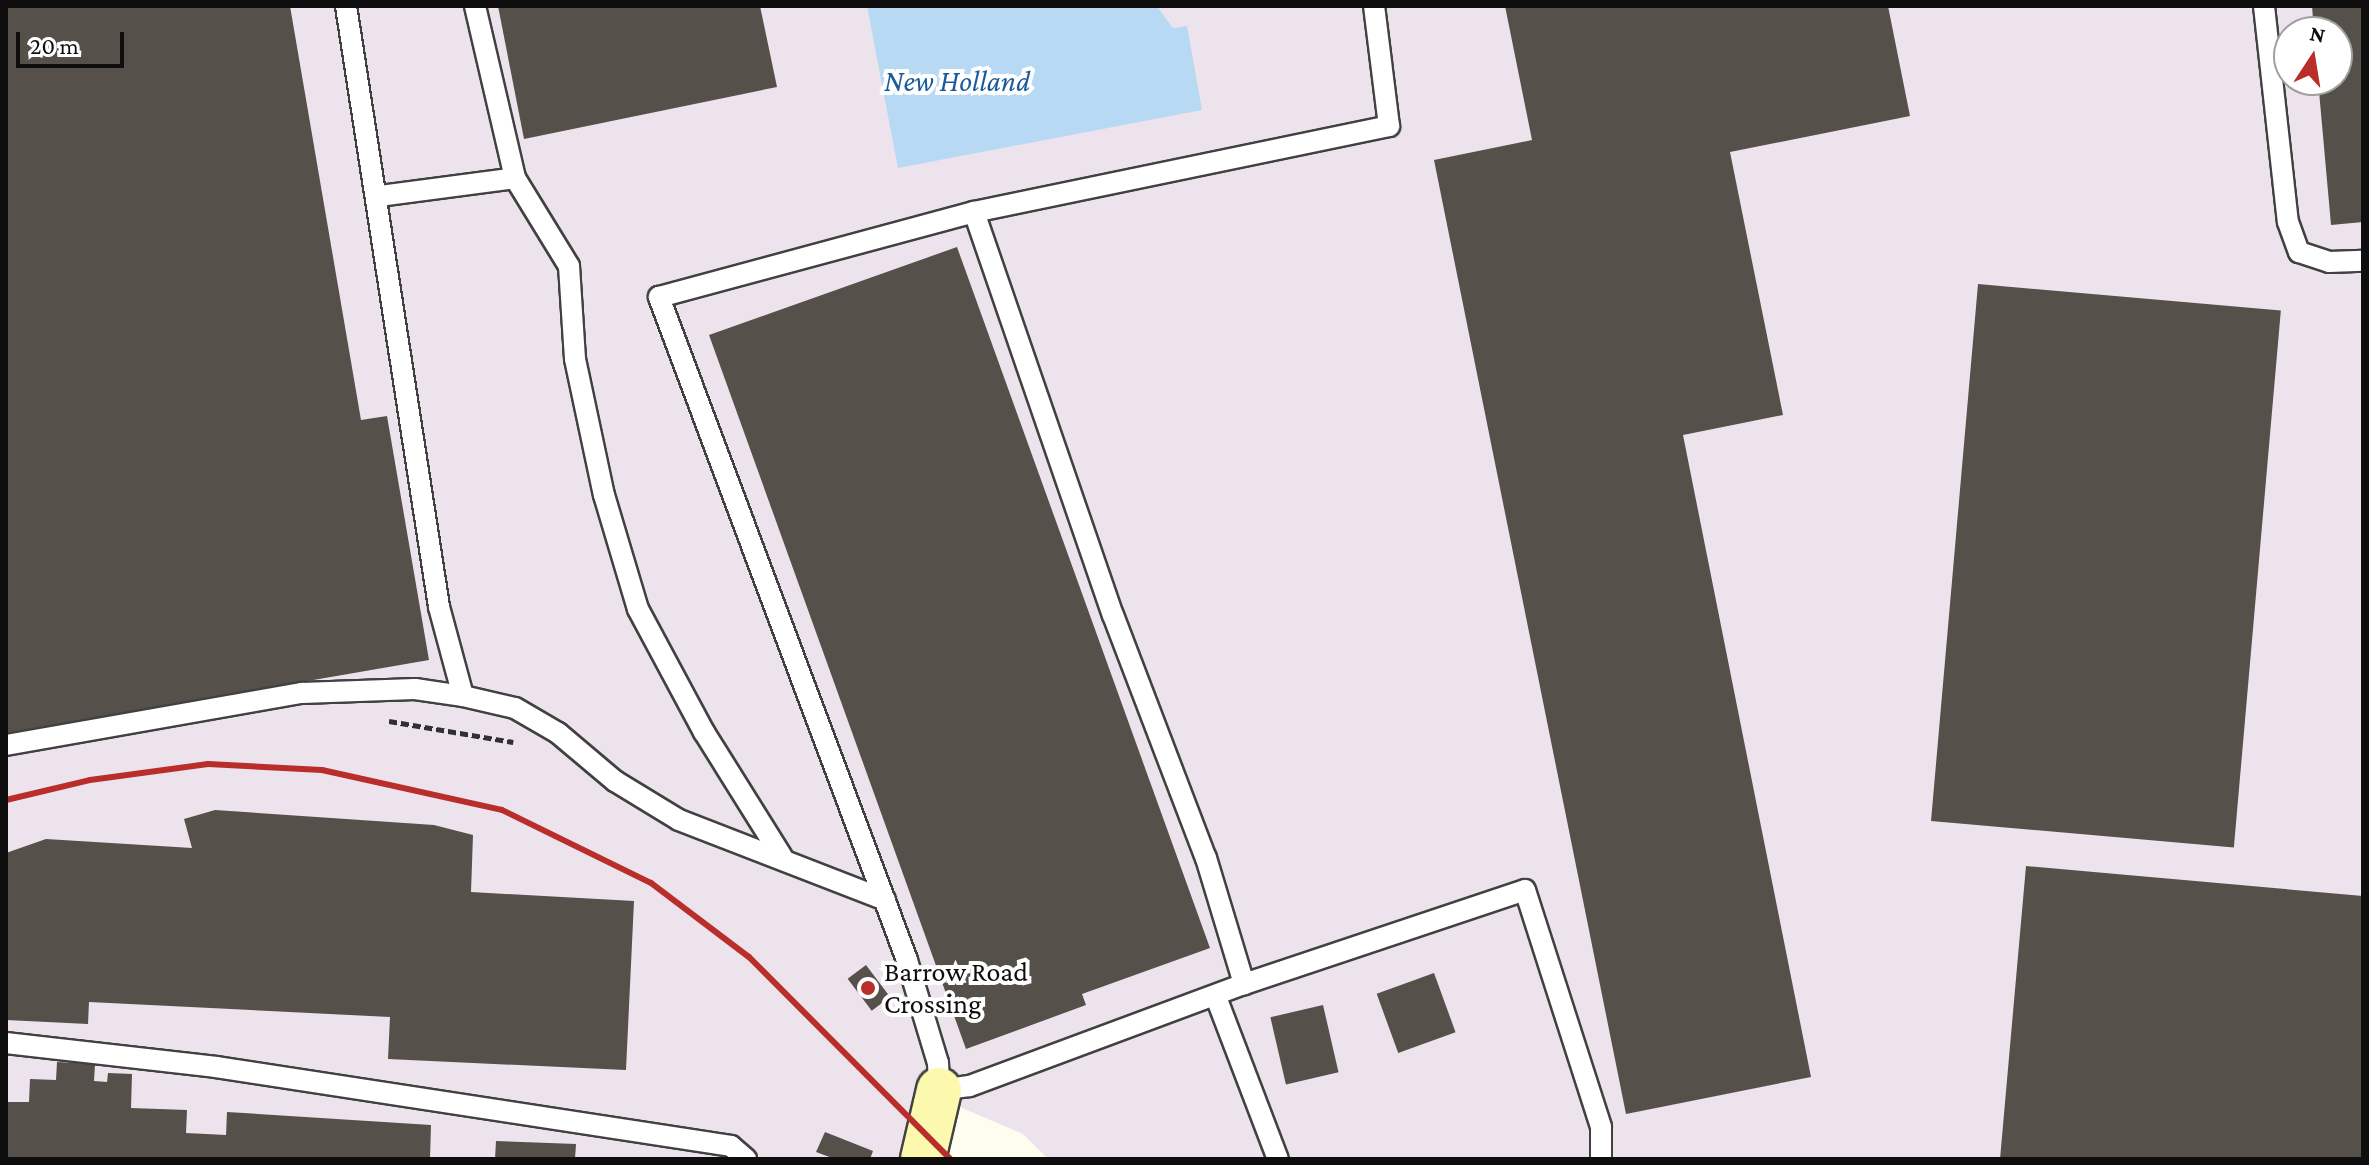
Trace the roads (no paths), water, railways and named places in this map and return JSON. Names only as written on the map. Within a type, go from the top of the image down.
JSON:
[{"type":"main road","points":[[923,1159],[939,1090]]},
{"type":"lane","points":[[346,6],[379,196],[439,607],[463,696]]},
{"type":"lane","points":[[475,6],[515,178],[569,266],[575,359],[604,495],[638,609],[704,732],[782,857]]},
{"type":"lane","points":[[1374,6],[1389,126],[974,212],[659,297],[885,900],[938,1063],[939,1090],[969,1086],[1216,997],[1244,984],[1525,890],[1601,1127],[1601,1159]]},
{"type":"lane","points":[[2264,6],[2288,222],[2299,252],[2329,262],[2363,261]]},
{"type":"lane","points":[[379,196],[515,178]]},
{"type":"lane","points":[[974,212],[1113,615],[1206,858],[1244,984]]},
{"type":"lane","points":[[6,745],[302,693],[384,689],[463,696],[515,708],[558,733],[615,781],[679,820],[729,844],[782,857],[831,882],[885,900]]},
{"type":"lane","points":[[1216,997],[1278,1159]]},
{"type":"lane","points":[[6,1043],[216,1067],[731,1146],[746,1159]]},
{"type":"water","name":"New Holland","points":[[867,6],[1157,6],[1173,28],[1187,26],[1202,110],[898,168]]},
{"type":"railway","points":[[6,800],[90,780],[208,764],[322,770],[502,810],[651,883],[749,957],[950,1159]]},
{"type":"place","name":"Barrow Road Crossing","points":[[868,988]]}]
